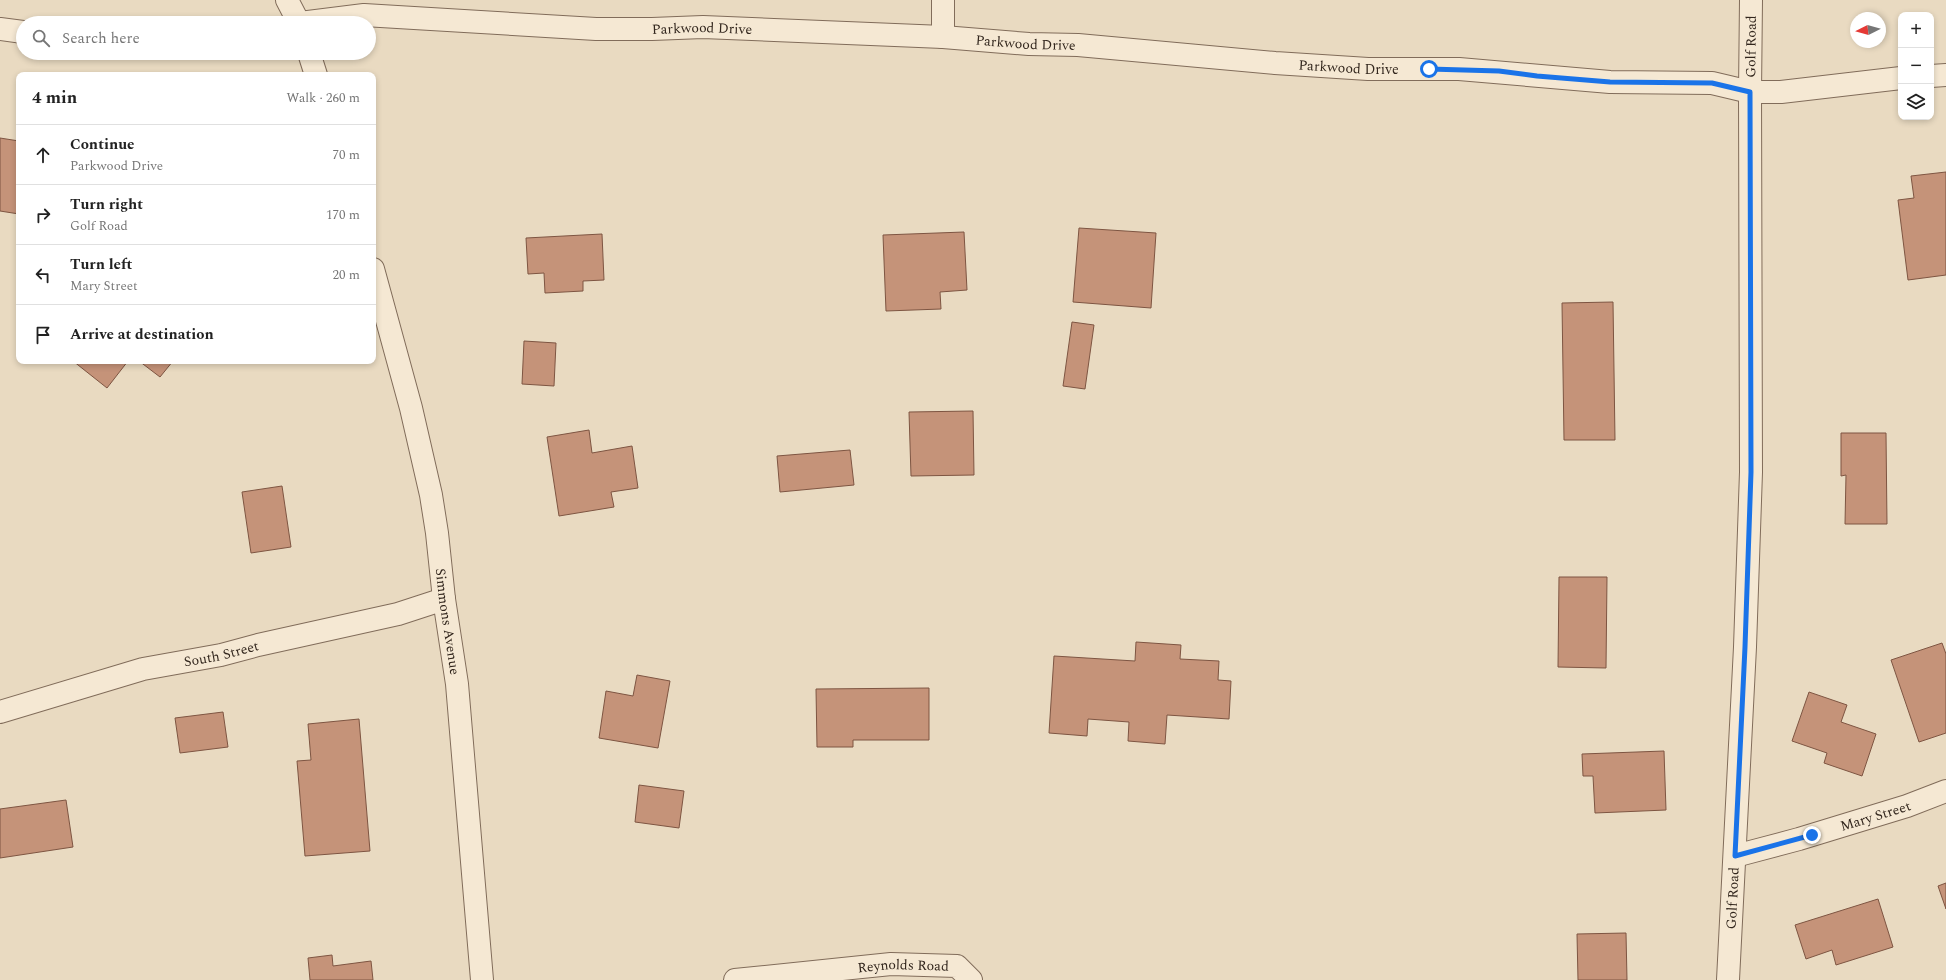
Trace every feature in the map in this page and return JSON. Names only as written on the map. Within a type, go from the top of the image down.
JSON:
[{"type":"street","points":[[287,0],[295,16]]},
{"type":"street","points":[[943,0],[943,37]]},
{"type":"street","name":"Golf Road","points":[[1728,980],[1745,647],[1751,472],[1751,0]]},
{"type":"street","name":"Parkwood Drive","points":[[356,16],[364,15],[596,29],[652,30],[703,27],[943,37],[1029,44],[1078,45],[1275,63],[1368,69],[1460,69],[1610,82],[1712,83],[1750,92],[1781,92],[1898,78]]},
{"type":"street","points":[[0,29],[16,31]]},
{"type":"street","points":[[311,60],[315,72]]},
{"type":"street","points":[[1934,76],[1946,75]]},
{"type":"street","name":"Simmons Avenue","points":[[376,280],[411,408],[431,496],[444,599],[457,684],[482,980]]},
{"type":"street","name":"South Street","points":[[0,712],[143,669],[221,655],[258,644],[398,614],[444,599]]},
{"type":"street","name":"Mary Street","points":[[1735,856],[1799,839],[1907,806],[1946,791]]},
{"type":"street","name":"Reynolds Road","points":[[735,980],[891,964],[957,966],[971,980]]},
{"type":"building","points":[[0,138],[16,141],[16,214],[0,211]]},
{"type":"building","points":[[1946,172],[1946,275],[1908,280],[1898,200],[1914,198],[1911,176]]},
{"type":"building","points":[[1079,228],[1156,233],[1151,308],[1073,302]]},
{"type":"building","points":[[964,232],[967,290],[940,292],[941,309],[886,311],[883,235]]},
{"type":"building","points":[[602,234],[604,280],[583,281],[583,291],[545,293],[544,273],[528,274],[526,238]]},
{"type":"building","points":[[1613,302],[1615,440],[1564,440],[1562,303]]},
{"type":"building","points":[[1072,322],[1094,325],[1085,389],[1063,386]]},
{"type":"building","points":[[524,341],[556,343],[554,386],[522,384]]},
{"type":"building","points":[[77,364],[126,364],[107,388]]},
{"type":"building","points":[[143,364],[171,364],[160,377]]},
{"type":"building","points":[[973,411],[974,475],[911,476],[909,412]]},
{"type":"building","points":[[589,430],[592,453],[632,446],[638,488],[611,492],[614,507],[559,516],[547,437]]},
{"type":"building","points":[[1841,433],[1886,433],[1887,524],[1845,524],[1846,475],[1841,476]]},
{"type":"building","points":[[850,450],[854,485],[780,492],[777,456]]},
{"type":"building","points":[[282,486],[291,547],[251,553],[242,492]]},
{"type":"building","points":[[1559,577],[1607,577],[1606,668],[1558,667]]},
{"type":"building","points":[[1136,642],[1181,645],[1180,659],[1219,661],[1218,680],[1231,681],[1229,719],[1167,715],[1165,744],[1128,741],[1129,722],[1088,719],[1087,736],[1049,733],[1054,656],[1135,661]]},
{"type":"building","points":[[1942,643],[1946,654],[1946,733],[1919,742],[1891,660]]},
{"type":"building","points":[[637,675],[670,681],[658,748],[599,738],[606,691],[633,696]]},
{"type":"building","points":[[929,688],[929,740],[853,740],[853,747],[817,747],[816,689]]},
{"type":"building","points":[[1809,692],[1847,705],[1841,722],[1876,734],[1862,776],[1824,763],[1827,753],[1792,741]]},
{"type":"building","points":[[223,712],[228,747],[180,753],[175,718]]},
{"type":"building","points":[[359,719],[370,851],[305,856],[297,761],[311,760],[308,724]]},
{"type":"building","points":[[1664,751],[1666,810],[1595,813],[1593,776],[1583,776],[1582,754]]},
{"type":"building","points":[[639,785],[684,791],[679,828],[635,822]]},
{"type":"building","points":[[66,800],[73,847],[0,858],[0,809]]},
{"type":"building","points":[[1946,883],[1946,909],[1938,886]]},
{"type":"building","points":[[1878,899],[1893,947],[1836,965],[1832,950],[1806,959],[1795,925]]},
{"type":"building","points":[[1626,933],[1627,980],[1578,980],[1577,934]]},
{"type":"building","points":[[332,955],[333,966],[371,961],[373,980],[310,980],[308,958]]},
{"type":"route","points":[[1429,69],[1499,71],[1537,76],[1610,82],[1712,83],[1750,92],[1751,472],[1745,647],[1735,856],[1812,835]]}]
